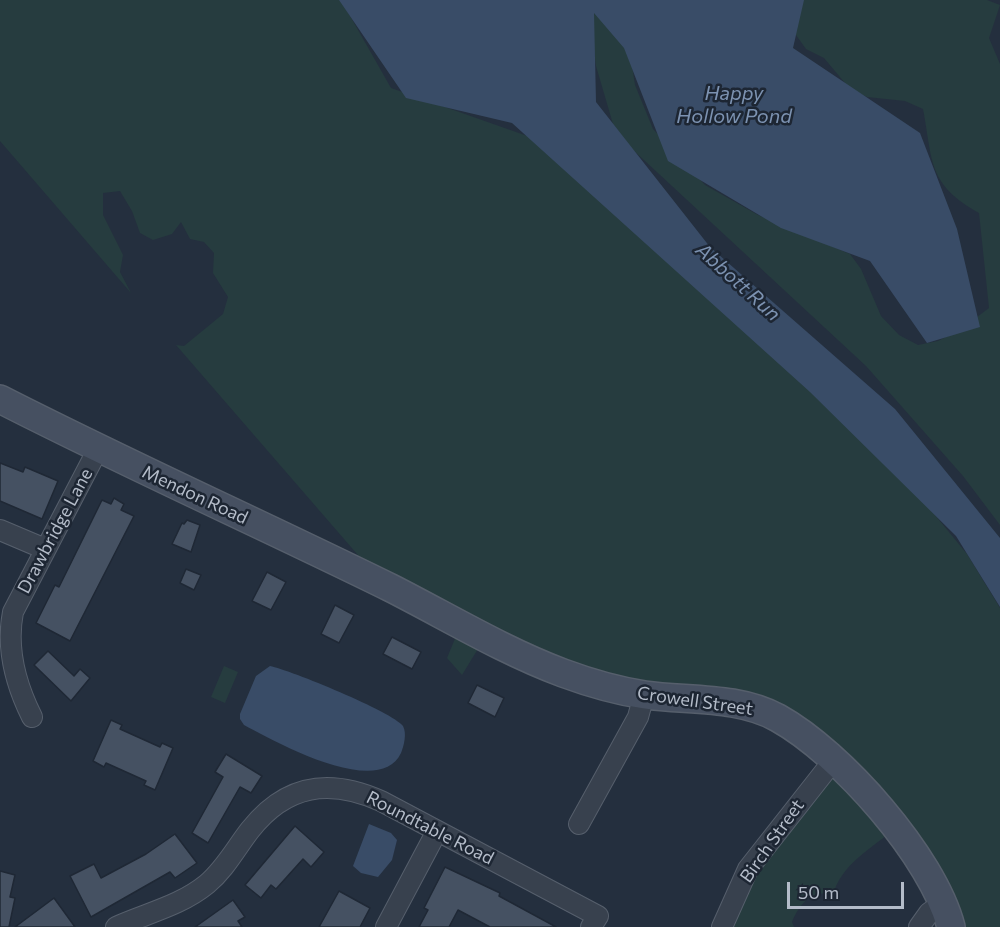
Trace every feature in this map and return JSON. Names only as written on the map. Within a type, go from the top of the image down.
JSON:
[{"type":"street","name":"Mendon Road","points":[[0,399],[98,449],[391,588]]},
{"type":"street","name":"Drawbridge Lane","points":[[32,717],[18,681],[11,645],[11,626],[20,596],[98,449]]},
{"type":"street","points":[[0,530],[45,549]]},
{"type":"street","name":"Crowell Street","points":[[391,588],[543,665],[586,681],[644,695],[714,701],[758,709],[793,728],[833,761],[880,809],[913,849],[935,883],[947,915]]},
{"type":"street","points":[[579,824],[638,717],[644,695]]},
{"type":"street","name":"Birch Street","points":[[722,927],[748,869],[833,761]]},
{"type":"street","name":"Roundtable Road","points":[[116,927],[168,907],[196,892],[219,874],[260,818],[298,792],[309,789],[339,788],[368,795],[437,831],[594,921]]},
{"type":"street","points":[[386,927],[437,831]]},
{"type":"street","points":[[919,927],[929,914],[947,915]]},
{"type":"green space","points":[[0,0],[341,0],[391,88],[533,138],[893,464],[967,554],[1000,608],[1000,927],[951,927],[895,829],[849,866],[836,885],[833,896],[819,894],[808,899],[792,922],[794,927],[721,927],[821,758],[803,735],[647,693],[484,639],[462,675],[447,658],[461,624],[383,584],[176,345],[184,346],[223,314],[228,297],[213,273],[214,253],[204,242],[190,239],[181,222],[172,234],[153,240],[140,233],[132,211],[120,191],[103,193],[103,215],[123,255],[120,272],[131,293],[0,141]]},
{"type":"green space","points":[[613,0],[631,59],[635,85],[653,129],[705,185],[758,215],[850,254],[861,269],[881,316],[899,335],[918,345],[938,341],[961,329],[989,308],[979,213],[950,192],[935,170],[923,109],[905,101],[867,97],[850,89],[824,58],[806,49],[796,35],[793,13],[798,0],[987,0],[1000,5],[989,38],[1000,64],[1000,525],[963,476],[866,366],[631,148],[613,124],[596,66],[587,6]]},
{"type":"green space","points":[[224,666],[238,672],[225,703],[211,697]]},
{"type":"water","name":"Happy Hollow Pond","points":[[339,0],[804,0],[793,48],[920,133],[957,229],[980,327],[927,343],[870,261],[781,228],[668,161],[624,48],[594,13],[596,102],[710,247],[895,409],[1000,538],[1000,607],[956,536],[810,392],[512,123],[406,98]]},
{"type":"water","points":[[270,666],[340,692],[395,720],[403,726],[405,732],[401,753],[389,766],[371,771],[350,769],[301,753],[244,725],[240,714],[256,676]]},
{"type":"water","points":[[369,824],[391,833],[397,840],[392,860],[378,877],[361,873],[353,866]]},
{"type":"building","points":[[0,463],[23,472],[25,467],[58,481],[42,519],[0,501]]},
{"type":"building","points":[[114,498],[124,504],[121,510],[134,516],[70,641],[36,623],[55,585],[59,587],[102,500],[111,504]]},
{"type":"building","points":[[187,520],[200,525],[191,552],[172,544],[182,523],[184,524]]},
{"type":"building","points":[[186,569],[201,575],[194,590],[180,583]]},
{"type":"building","points":[[267,572],[286,582],[271,610],[252,601]]},
{"type":"building","points":[[335,605],[354,615],[339,643],[321,634]]},
{"type":"building","points":[[392,637],[421,652],[412,669],[383,654]]},
{"type":"building","points":[[48,651],[74,676],[80,669],[90,678],[71,701],[34,665]]},
{"type":"building","points":[[477,685],[504,698],[495,717],[468,703]]},
{"type":"building","points":[[111,720],[122,725],[120,729],[160,747],[162,743],[173,748],[155,790],[144,785],[146,781],[106,763],[104,767],[93,761]]},
{"type":"building","points":[[226,754],[262,776],[251,793],[240,787],[208,843],[192,833],[223,777],[215,772]]},
{"type":"building","points":[[295,826],[324,852],[311,867],[303,859],[276,889],[271,885],[261,898],[245,885]]},
{"type":"building","points":[[175,834],[197,863],[175,878],[170,872],[91,917],[70,876],[94,864],[101,878],[146,854]]},
{"type":"building","points":[[445,867],[500,893],[499,896],[556,927],[490,927],[458,910],[449,927],[419,927],[428,910],[424,908]]},
{"type":"building","points":[[0,871],[15,875],[10,897],[15,898],[9,927],[0,927]]},
{"type":"building","points":[[339,891],[370,908],[360,927],[319,927]]},
{"type":"building","points":[[54,898],[75,927],[15,927]]},
{"type":"building","points":[[233,900],[245,917],[238,921],[242,927],[195,927]]},
{"type":"water label","name":"Abbott Run","points":[[738,282]]}]
